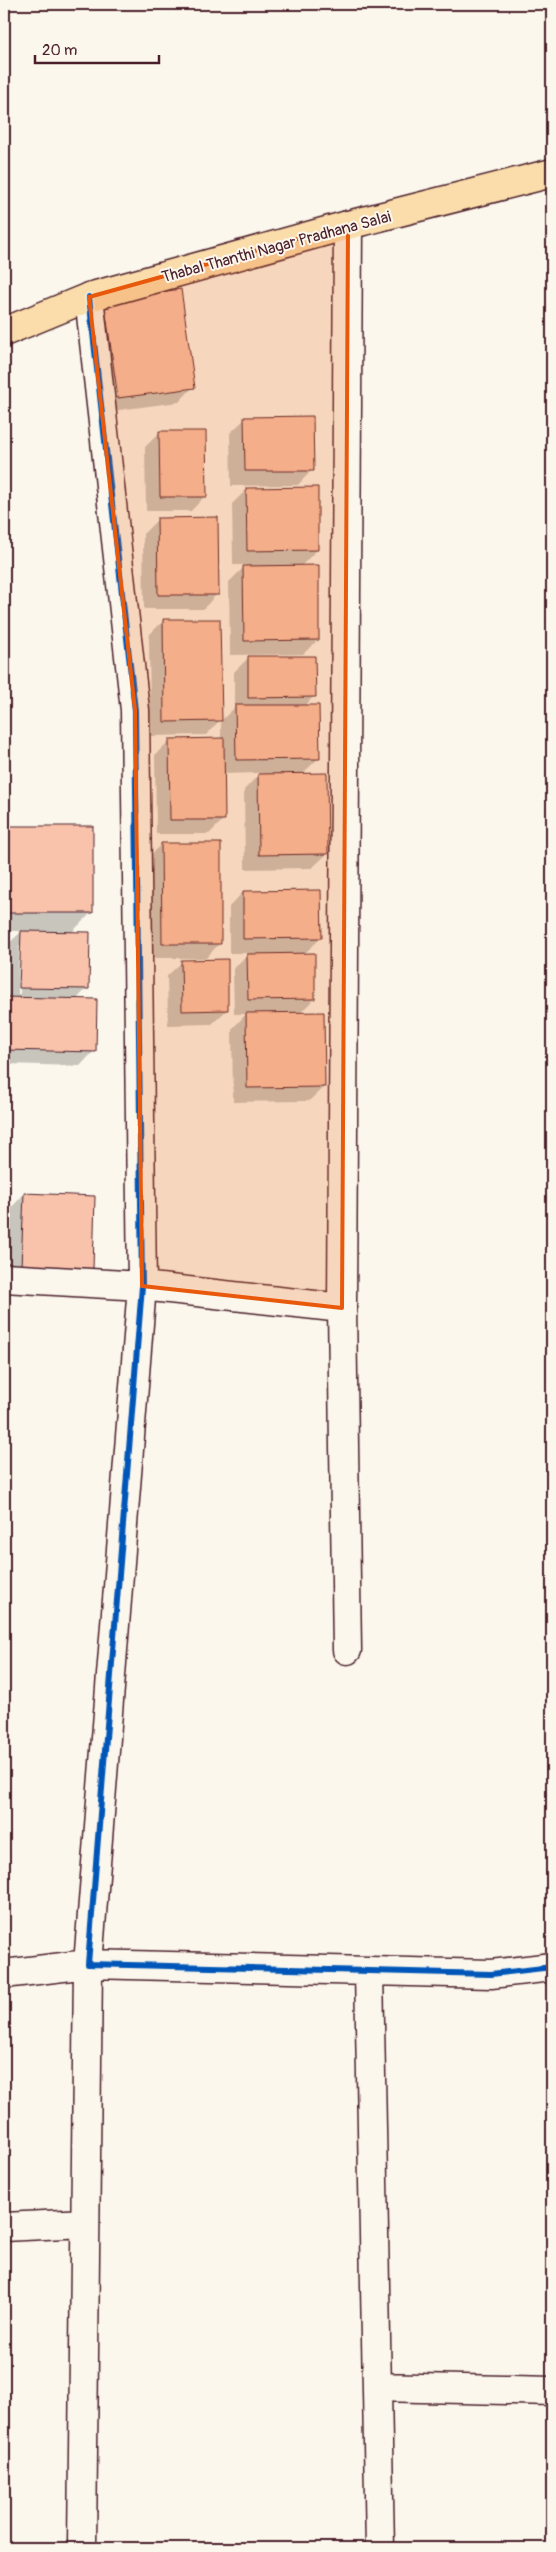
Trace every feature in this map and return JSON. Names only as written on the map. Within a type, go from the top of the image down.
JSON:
[{"type":"main road","name":"Thabal Thanthi Nagar Pradhana Salai","points":[[4,332],[89,297],[348,225],[552,173]]},
{"type":"street","points":[[347,1650],[342,1308],[348,225]]},
{"type":"street","points":[[82,2548],[88,1964],[142,1286],[135,710],[89,297]]},
{"type":"street","points":[[4,1278],[142,1286],[342,1308]]},
{"type":"street","points":[[4,1974],[88,1964],[490,1974],[552,1967]]},
{"type":"street","points":[[369,1971],[380,2548]]},
{"type":"street","points":[[4,2227],[85,2223]]},
{"type":"street","points":[[376,2387],[552,2391]]},
{"type":"highlighted area","points":[[348,225],[342,1308],[142,1286],[135,710],[89,297]]},
{"type":"building","points":[[181,289],[195,388],[118,398],[104,300]]},
{"type":"building","points":[[313,416],[314,471],[245,471],[244,417]]},
{"type":"building","points":[[159,431],[206,431],[207,497],[160,497]]},
{"type":"building","points":[[318,487],[318,550],[247,551],[246,488]]},
{"type":"building","points":[[218,517],[219,595],[158,595],[157,518]]},
{"type":"building","points":[[319,565],[319,640],[244,641],[243,566]]},
{"type":"building","points":[[163,619],[220,619],[222,721],[164,722]]},
{"type":"building","points":[[248,656],[315,656],[316,697],[248,698]]},
{"type":"building","points":[[235,705],[319,705],[320,759],[236,760]]},
{"type":"building","points":[[224,738],[225,820],[170,820],[169,739]]},
{"type":"building","points":[[327,773],[328,854],[259,855],[258,774]]},
{"type":"building","points":[[4,826],[93,826],[93,913],[4,913]]},
{"type":"building","points":[[161,843],[221,843],[221,944],[162,944]]},
{"type":"building","points":[[321,890],[322,938],[243,939],[243,891]]},
{"type":"building","points":[[21,931],[90,932],[89,989],[19,988]]},
{"type":"building","points":[[315,953],[315,999],[248,1000],[247,954]]},
{"type":"building","points":[[228,959],[228,1010],[182,1011],[181,960]]},
{"type":"building","points":[[4,997],[97,999],[96,1052],[4,1050]]},
{"type":"building","points":[[324,1012],[325,1087],[247,1088],[246,1013]]},
{"type":"building","points":[[24,1193],[95,1196],[93,1270],[21,1266]]},
{"type":"cycle path","points":[[89,297],[135,710],[142,1286],[88,1964],[491,1974],[552,1967]]}]
